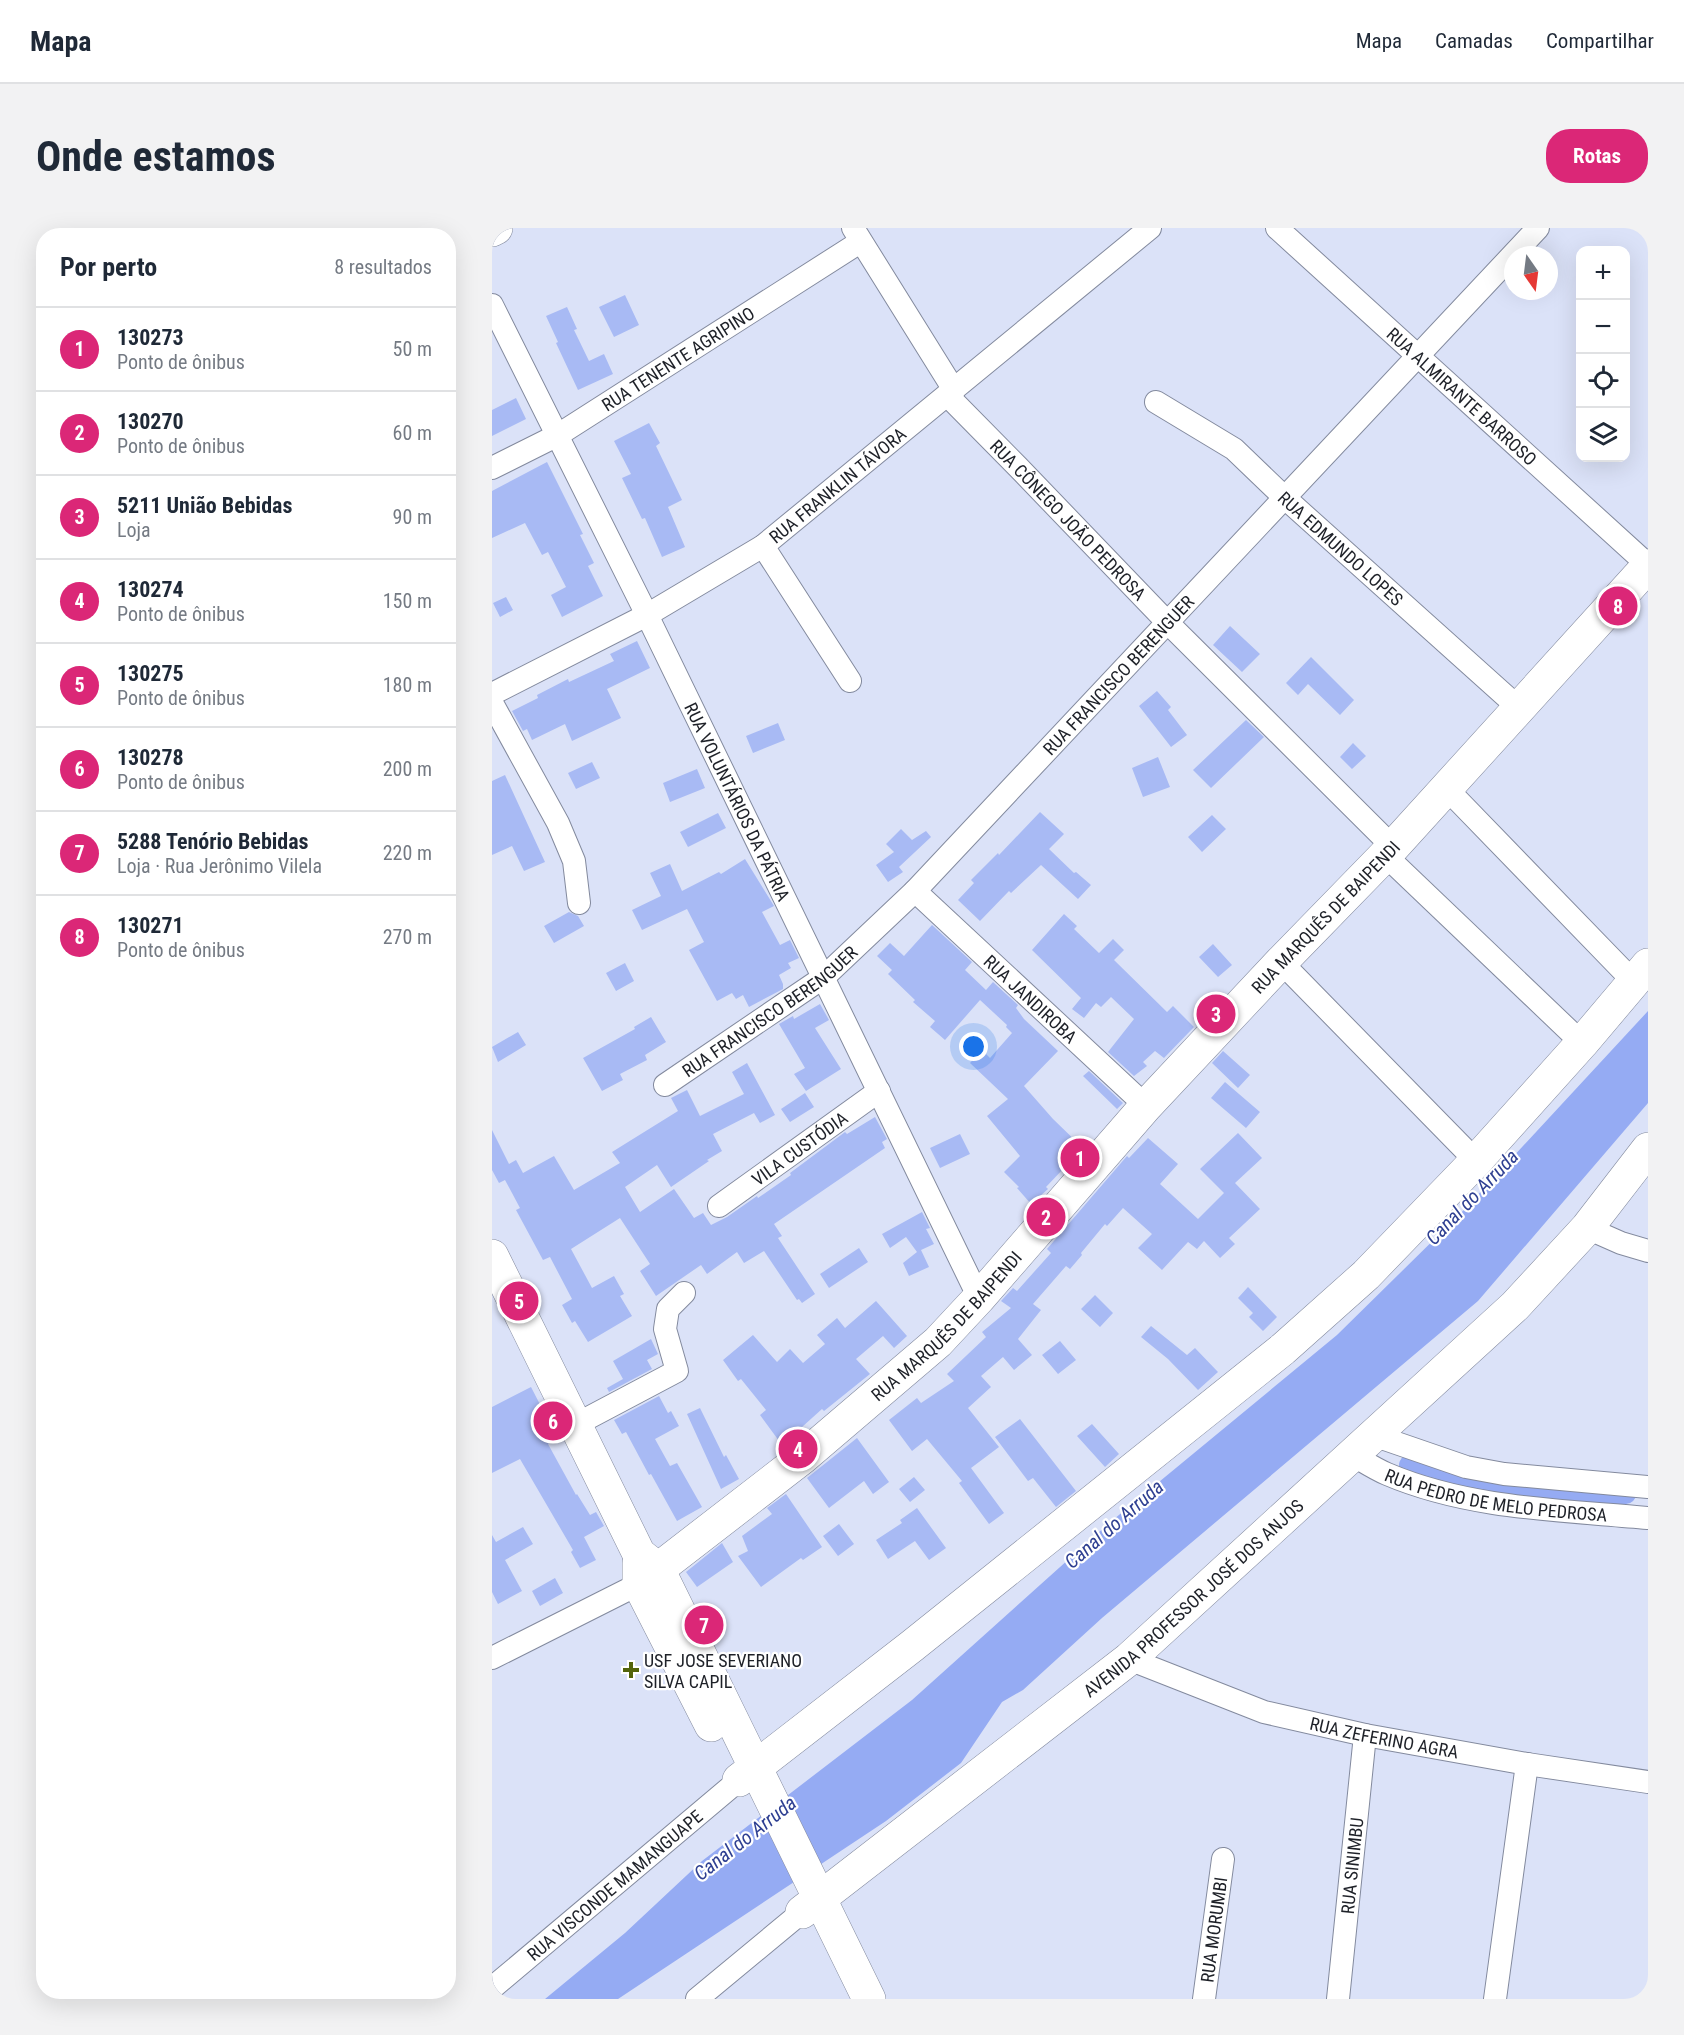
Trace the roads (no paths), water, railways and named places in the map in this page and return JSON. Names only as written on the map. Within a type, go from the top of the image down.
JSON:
[{"type":"main road","points":[[492,230],[496,228]]},
{"type":"main road","name":"RUA MARQUÊS DE BAIPENDI","points":[[646,1569],[802,1458],[938,1342],[979,1299],[1146,1106],[1389,851],[1648,566]]},
{"type":"main road","points":[[753,1786],[912,1646],[1283,1349],[1366,1275],[1476,1161],[1582,1043],[1641,973]]},
{"type":"main road","name":"AVENIDA PROFESSOR JOSÉ DOS ANJOS","points":[[807,1898],[1129,1659],[1515,1306],[1587,1228],[1648,1149]]},
{"type":"main road","points":[[494,1264],[807,1898],[844,1999]]},
{"type":"main road","points":[[807,1898],[869,1999]]},
{"type":"street","name":"RUA FRANKLIN TÁVORA","points":[[492,694],[647,615],[763,546],[1150,228]]},
{"type":"street","name":"RUA ALMIRANTE BARROSO","points":[[1277,228],[1648,566]]},
{"type":"street","name":"RUA FRANCISCO BERENGUER","points":[[665,1085],[824,977],[915,891],[1418,358],[1527,232]]},
{"type":"street","name":"RUA CÔNEGO JOÃO PEDROSA","points":[[856,235],[951,392],[1018,467],[1389,851],[1582,1043]]},
{"type":"street","name":"RUA TENENTE AGRIPINO","points":[[492,468],[558,435],[856,235]]},
{"type":"street","name":"RUA VOLUNTÁRIOS DA PÁTRIA","points":[[492,306],[647,615],[979,1299]]},
{"type":"street","name":"RUA EDMUNDO LOPES","points":[[1156,402],[1234,449],[1285,498],[1518,708]]},
{"type":"street","points":[[763,546],[850,681]]},
{"type":"street","points":[[492,703],[558,823],[574,861],[579,903]]},
{"type":"street","points":[[1446,788],[1641,973]]},
{"type":"street","name":"RUA JANDIROBA","points":[[915,891],[1146,1106]]},
{"type":"street","points":[[1281,962],[1476,1161]]},
{"type":"street","name":"VILA CUSTÓDIA","points":[[719,1206],[879,1090]]},
{"type":"street","points":[[1587,1228],[1621,1243],[1648,1251]]},
{"type":"street","points":[[575,1425],[677,1371],[665,1329],[668,1309],[684,1293]]},
{"type":"street","points":[[1362,1445],[1515,1475],[1648,1487]]},
{"type":"street","name":"RUA PEDRO DE MELO PEDROSA","points":[[1362,1445],[1385,1474],[1465,1498],[1511,1505],[1648,1518]]},
{"type":"street","name":"RUA MARQUÊS DE BAIPENDI","points":[[492,1658],[646,1569]]},
{"type":"street","name":"RUA ZEFERINO AGRA","points":[[1129,1659],[1264,1712],[1365,1735],[1527,1764],[1648,1782]]},
{"type":"street","name":"RUA SINIMBU","points":[[1338,1999],[1365,1735]]},
{"type":"street","points":[[1495,1999],[1527,1764]]},
{"type":"street","name":"RUA VISCONDE MAMANGUAPE","points":[[492,1989],[753,1786]]},
{"type":"street","name":"RUA MORUMBI","points":[[1204,1999],[1223,1859]]},
{"type":"street","name":"AVENIDA PROFESSOR JOSÉ DOS ANJOS","points":[[697,1999],[807,1898]]},
{"type":"water","name":"Canal do Arruda","points":[[1648,1011],[1648,1103],[1478,1301],[1102,1618],[1023,1690],[1002,1702],[961,1763],[886,1821],[618,1999],[545,1999],[625,1933],[702,1861],[912,1700],[1108,1524],[1337,1335],[1460,1214]]},
{"type":"waterway","points":[[1409,1465],[1452,1483],[1487,1487],[1544,1488],[1574,1494],[1626,1494]]},
{"type":"place","name":"130271","points":[[1618,606]]},
{"type":"place","name":"5211 União Bebidas","points":[[1216,1014]]},
{"type":"place","name":"130273","points":[[1080,1158]]},
{"type":"place","name":"130270","points":[[1046,1217]]},
{"type":"place","name":"130275","points":[[519,1301]]},
{"type":"place","name":"130278","points":[[553,1421]]},
{"type":"place","name":"130274","points":[[798,1449]]},
{"type":"place","name":"5288 Tenório Bebidas","points":[[704,1625]]},
{"type":"place","name":"USF JOSE SEVERIANO SILVA CAPIL","points":[[631,1670]]}]
